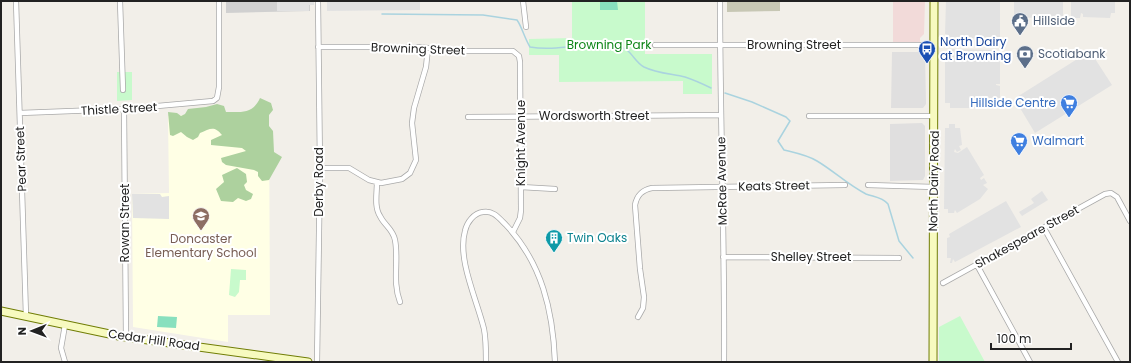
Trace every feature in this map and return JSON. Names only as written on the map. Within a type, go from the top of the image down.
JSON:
[{"type":"street","name":"Pear Street","points":[[16,1],[26,316]]},
{"type":"street","points":[[120,1],[123,90]]},
{"type":"street","name":"Thistle Street","points":[[20,113],[124,109],[208,102],[216,98],[219,87],[219,1]]},
{"type":"street","name":"Derby Road","points":[[317,362],[320,168],[318,1]]},
{"type":"street","points":[[523,1],[526,28]]},
{"type":"street","name":"McRae Avenue","points":[[720,1],[720,115],[723,187],[724,362]]},
{"type":"street","name":"North Dairy Road","points":[[932,362],[935,3]]},
{"type":"street","name":"Browning Street","points":[[654,45],[934,45]]},
{"type":"street","name":"Browning Street","points":[[318,47],[428,48],[454,51],[514,51],[517,53]]},
{"type":"street","points":[[320,168],[349,168],[377,182],[402,179],[410,173],[416,160],[412,123],[414,108],[426,67],[428,48]]},
{"type":"street","name":"Knight Avenue","points":[[513,232],[521,214],[520,62],[517,53]]},
{"type":"street","name":"Rowan Street","points":[[124,109],[126,336]]},
{"type":"street","name":"Wordsworth Street","points":[[468,117],[720,115]]},
{"type":"street","points":[[809,116],[934,116]]},
{"type":"street","points":[[377,182],[377,210],[380,217],[392,232],[395,241],[395,283],[400,302]]},
{"type":"street","name":"Keats Street","points":[[638,317],[642,308],[644,297],[635,214],[636,201],[643,191],[652,188],[845,185]]},
{"type":"street","points":[[868,185],[934,187]]},
{"type":"street","points":[[521,187],[555,189]]},
{"type":"street","name":"Shakespeare Street","points":[[943,283],[1105,194],[1111,193],[1117,197],[1130,221]]},
{"type":"street","points":[[486,362],[484,330],[463,253],[465,231],[472,218],[479,213],[485,212],[497,216],[513,232],[526,252],[543,285],[552,319],[555,362]]},
{"type":"street","points":[[1044,228],[1118,362]]},
{"type":"street","name":"Shelley Street","points":[[723,257],[899,258]]},
{"type":"street","points":[[977,265],[1030,362]]},
{"type":"street","name":"Cedar Hill Road","points":[[1,311],[126,336],[308,362]]},
{"type":"street","points":[[65,325],[61,348],[65,362]]},
{"type":"shaded area","points":[[226,1],[310,1],[310,11],[226,13]]},
{"type":"shaded area","points":[[277,1],[314,1],[314,5],[309,5],[309,11],[277,11]]},
{"type":"shaded area","points":[[327,1],[420,1],[420,10],[327,11]]},
{"type":"shaded area","points":[[727,1],[780,1],[780,11],[727,12]]},
{"type":"shaded area","points":[[893,1],[925,1],[924,34],[920,38],[920,43],[893,42]]},
{"type":"shaded area","points":[[946,1],[1000,1],[1000,39],[963,38],[962,35],[962,38],[949,38],[949,35],[945,34]]},
{"type":"shaded area","points":[[1014,1],[1063,1],[1063,20],[1047,17],[1023,18],[1019,14],[1014,14]]},
{"type":"shaded area","points":[[1071,1],[1115,1],[1115,13],[1111,13],[1110,18],[1083,17],[1083,14],[1081,13],[1080,18],[1071,18]]},
{"type":"shaded area","points":[[949,49],[996,50],[996,52],[1000,52],[1000,84],[996,85],[1000,86],[1000,103],[995,103],[995,108],[992,108],[992,105],[990,104],[990,108],[950,108],[950,103],[945,103],[945,51],[949,51]]},
{"type":"shaded area","points":[[1090,51],[1112,85],[1035,133],[1017,103],[1017,97]]},
{"type":"shaded area","points":[[892,52],[922,52],[925,55],[926,104],[923,108],[891,108]]},
{"type":"shaded area","name":"Doncaster Elementary School","points":[[226,113],[269,113],[270,315],[228,315],[228,342],[133,327],[132,194],[169,193],[168,116]]},
{"type":"shaded area","points":[[922,123],[925,126],[925,176],[923,180],[890,181],[890,124]]},
{"type":"shaded area","points":[[949,124],[955,124],[955,128],[960,128],[962,145],[959,146],[961,150],[957,152],[955,149],[954,152],[958,153],[967,147],[984,175],[980,178],[981,180],[984,178],[987,183],[983,185],[988,189],[980,199],[957,213],[955,210],[954,213],[948,213],[948,209],[944,209],[945,128],[949,128]]},
{"type":"shaded area","points":[[1042,191],[1048,200],[1022,216],[1019,212],[1034,203],[1031,199]]},
{"type":"shaded area","points":[[132,194],[160,194],[162,197],[169,196],[169,219],[133,218]]},
{"type":"shaded area","points":[[1006,201],[1021,227],[955,262],[953,259],[952,263],[950,263],[951,258],[947,258],[947,238],[950,237],[949,234]]},
{"type":"green space","name":"Browning Park","points":[[572,1],[645,1],[645,54],[712,54],[712,94],[683,94],[683,81],[559,82],[559,55],[529,55],[529,39],[572,38]]},
{"type":"green space","points":[[600,1],[617,1],[618,10],[600,10]]},
{"type":"green space","points":[[117,72],[132,72],[132,100],[117,101]]},
{"type":"green space","points":[[260,98],[271,103],[273,110],[269,115],[269,126],[273,131],[274,152],[282,157],[269,180],[262,181],[258,176],[258,172],[254,170],[226,165],[222,162],[221,158],[246,151],[242,148],[211,145],[211,140],[222,135],[217,130],[207,130],[200,133],[198,137],[193,140],[181,132],[173,136],[170,135],[168,112],[177,113],[181,116],[185,114],[188,109],[217,104],[224,106],[226,112],[242,112],[254,107]]},
{"type":"green space","points":[[237,168],[246,174],[247,182],[244,185],[246,190],[253,194],[251,199],[246,201],[238,198],[233,202],[221,201],[216,189],[224,182],[222,175]]},
{"type":"green space","points":[[231,269],[246,270],[246,280],[240,280],[239,292],[235,297],[229,295]]},
{"type":"green space","points":[[158,316],[177,317],[176,328],[157,327]]},
{"type":"green space","points":[[960,316],[985,362],[939,362],[939,327]]},
{"type":"waterway","points":[[382,14],[483,15],[517,20],[530,47],[551,48],[594,44],[615,45],[629,52],[644,67],[659,72],[685,77],[711,88]]},
{"type":"waterway","points":[[725,93],[752,102],[786,117],[790,121],[778,141],[784,150],[801,154],[813,159],[859,190],[886,202],[888,204],[899,241],[913,258]]},
{"type":"place","name":"Hillside","points":[[1020,36]]},
{"type":"place","name":"North Dairy at Browning","points":[[927,64]]},
{"type":"place","name":"Scotiabank","points":[[1025,69]]},
{"type":"place","name":"Hillside Centre","points":[[1069,118]]},
{"type":"place","name":"Walmart","points":[[1019,156]]},
{"type":"place","name":"Doncaster Elementary School","points":[[201,231]]},
{"type":"place","name":"Twin Oaks","points":[[554,253]]}]
